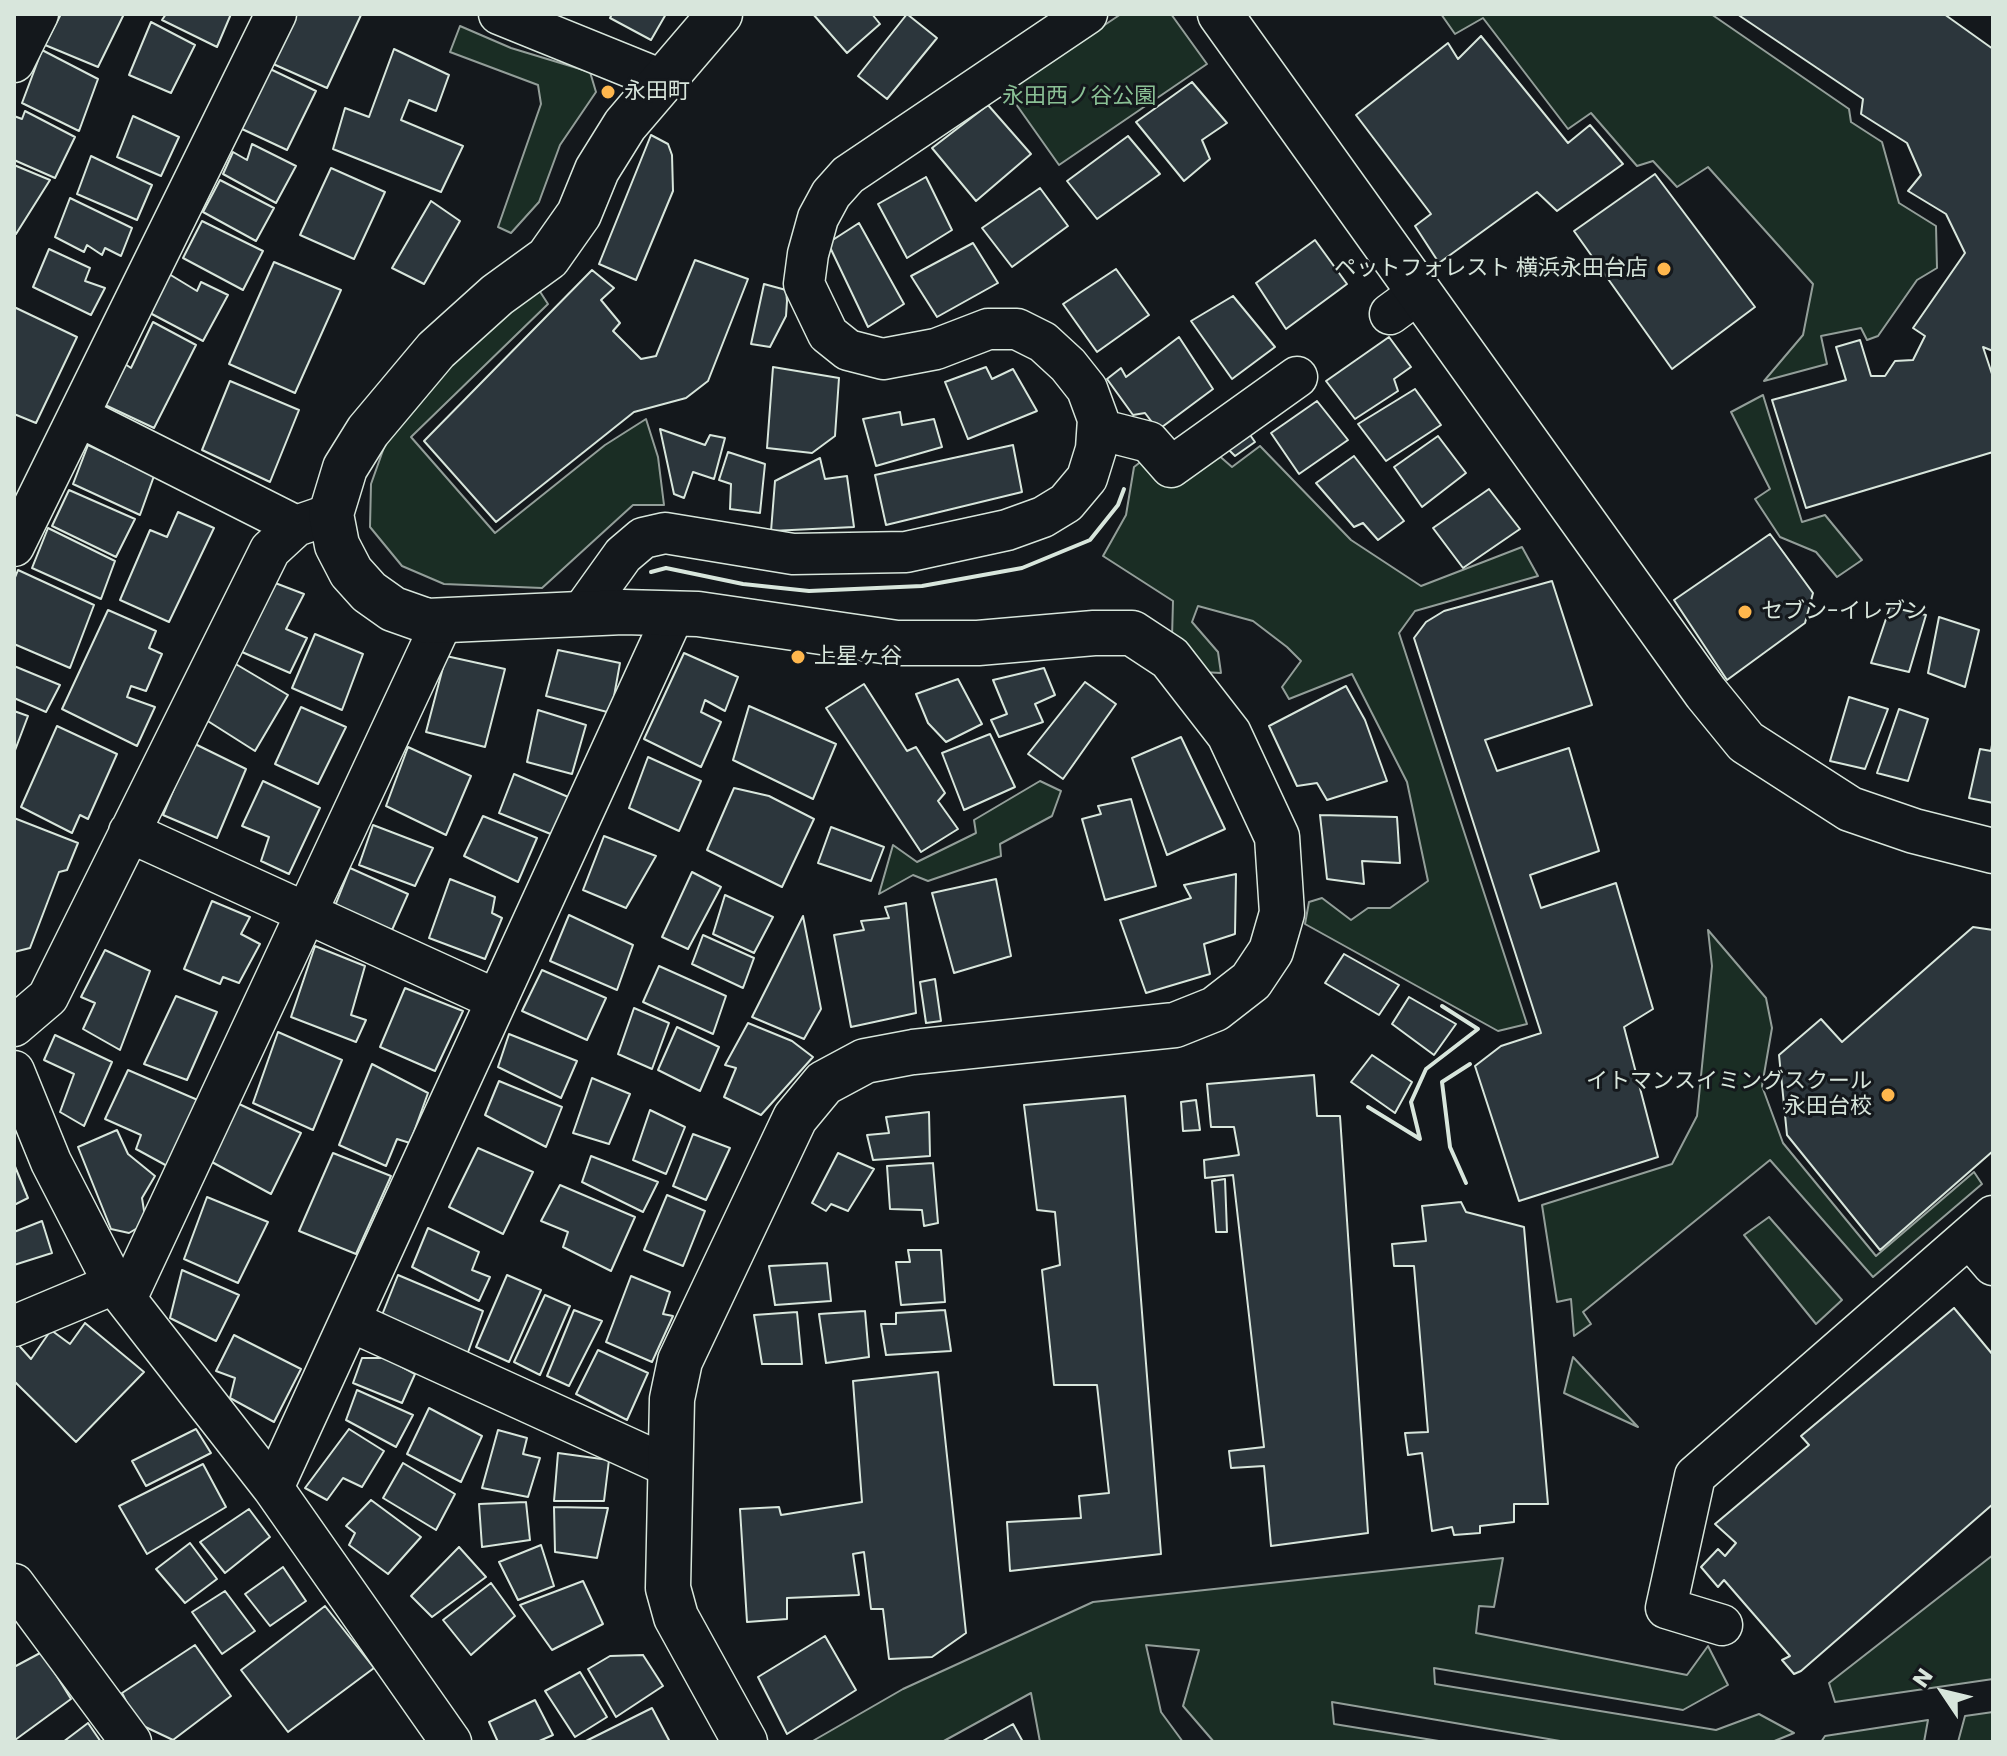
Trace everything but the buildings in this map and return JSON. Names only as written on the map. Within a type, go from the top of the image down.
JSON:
[{"type":"street","points":[[14,62],[38,14]]},
{"type":"street","points":[[14,546],[276,14]]},
{"type":"street","points":[[14,1026],[48,997],[270,550],[313,520],[395,396],[467,322],[548,258],[579,214],[597,170],[618,137],[662,80],[720,14]]},
{"type":"street","points":[[580,615],[623,555],[643,538],[665,533],[793,554],[906,552],[1007,530],[1066,503],[1087,478],[1096,449],[1098,429],[1087,389],[1068,365],[1043,342],[1017,329],[988,329],[936,349],[883,359],[848,350],[828,334],[804,284],[818,218],[831,194],[848,175],[1087,14]]},
{"type":"street","points":[[1220,14],[1405,303],[1746,742],[1850,809],[1931,836],[1993,851]]},
{"type":"street","points":[[509,16],[662,80]]},
{"type":"street","points":[[1098,429],[1149,442],[1171,467],[1297,377]]},
{"type":"street","points":[[78,416],[313,520],[337,545],[351,572],[369,592],[393,609],[427,621],[674,614],[897,643],[978,643],[1094,633],[1132,633],[1170,658],[1229,734],[1277,837],[1282,913],[1271,951],[1251,981],[1215,1009],[1175,1025],[913,1052],[865,1061],[824,1083],[795,1118],[680,1361],[672,1399],[668,1588],[676,1617],[745,1742]]},
{"type":"street","points":[[273,1488],[674,614]]},
{"type":"street","points":[[14,1326],[120,1292],[306,913],[442,622]]},
{"type":"street","points":[[129,832],[497,1000]]},
{"type":"street","points":[[16,1083],[51,1162],[120,1292],[273,1488],[450,1742]]},
{"type":"street","points":[[1722,1625],[1666,1608],[1695,1476],[1985,1239]]},
{"type":"street","points":[[350,1321],[670,1467]]},
{"type":"street","points":[[14,1584],[131,1742]]},
{"type":"green space","name":"永田西ノ谷公園","points":[[1121,14],[1171,14],[1207,64],[1059,165],[1011,97],[1009,89]]},
{"type":"green space","points":[[1441,14],[1711,14],[1849,109],[1851,122],[1882,142],[1899,203],[1936,226],[1937,268],[1917,280],[1878,336],[1867,340],[1861,328],[1821,336],[1827,364],[1764,381],[1803,335],[1813,284],[1708,167],[1677,187],[1653,161],[1637,166],[1591,113],[1568,129],[1483,18],[1455,34]]},
{"type":"green space","points":[[460,26],[511,48],[590,72],[596,92],[560,145],[539,202],[511,233],[498,227],[541,104],[538,85],[450,52]]},
{"type":"green space","points":[[537,287],[548,304],[411,437],[495,533],[605,445],[646,419],[658,457],[664,505],[633,505],[542,588],[444,584],[402,566],[370,527],[371,484],[387,439],[417,393]]},
{"type":"green space","points":[[1763,395],[1802,522],[1825,515],[1862,560],[1837,577],[1816,552],[1780,537],[1755,499],[1770,489],[1731,412]]},
{"type":"green space","points":[[1260,446],[1351,540],[1421,586],[1522,547],[1538,576],[1415,611],[1399,633],[1527,1024],[1498,1031],[1305,924],[1309,902],[1322,898],[1351,920],[1368,908],[1390,908],[1428,881],[1407,782],[1352,674],[1289,699],[1282,687],[1301,661],[1253,621],[1198,606],[1192,622],[1218,652],[1221,673],[1202,672],[1172,638],[1173,601],[1103,556],[1126,515],[1134,467],[1147,457],[1216,453],[1232,467]]},
{"type":"green space","points":[[1040,781],[1061,791],[1052,816],[1000,844],[1001,856],[928,881],[913,875],[879,894],[893,845],[917,862],[976,833],[974,820]]},
{"type":"green space","points":[[1708,930],[1766,998],[1772,1028],[1762,1086],[1783,1143],[1876,1256],[1974,1172],[1982,1184],[1873,1277],[1770,1160],[1583,1312],[1591,1324],[1574,1336],[1571,1299],[1557,1302],[1542,1205],[1672,1164],[1697,1116],[1712,966]]},
{"type":"green space","points":[[1769,1217],[1842,1300],[1816,1324],[1744,1235]]},
{"type":"green space","points":[[1573,1357],[1638,1427],[1564,1393]]},
{"type":"green space","points":[[1993,1555],[1993,1679],[1835,1702],[1829,1683]]},
{"type":"green space","points":[[1503,1558],[1494,1607],[1479,1606],[1476,1633],[1687,1675],[1708,1646],[1728,1685],[1683,1710],[1434,1668],[1435,1684],[1716,1730],[1759,1714],[1794,1733],[1772,1742],[1566,1742],[1332,1702],[1334,1724],[1445,1742],[1214,1742],[1183,1706],[1199,1650],[1146,1645],[1161,1712],[1183,1742],[1040,1742],[1031,1693],[942,1742],[811,1742],[903,1689],[1093,1602]]},
{"type":"green space","points":[[1993,1712],[1993,1742],[1958,1742],[1965,1716]]},
{"type":"green space","points":[[1928,1720],[1924,1742],[1821,1742],[1825,1736]]},
{"type":"wall","points":[[651,572],[666,568],[743,584],[809,591],[922,586],[1022,568],[1090,540],[1118,505],[1124,489]]},
{"type":"wall","points":[[1368,1107],[1420,1139],[1411,1102],[1426,1069],[1478,1029],[1442,1006]]},
{"type":"wall","points":[[1466,1183],[1450,1147],[1442,1082],[1470,1064]]},
{"type":"place","name":"永田町","points":[[608,92]]},
{"type":"place","name":"ペットフォレスト 横浜永田台店","points":[[1664,269]]},
{"type":"place","name":"セブン-イレブン","points":[[1745,612]]},
{"type":"place","name":"上星ヶ谷","points":[[798,657]]},
{"type":"place","name":"イトマンスイミングスクール 永田台校","points":[[1888,1095]]}]
